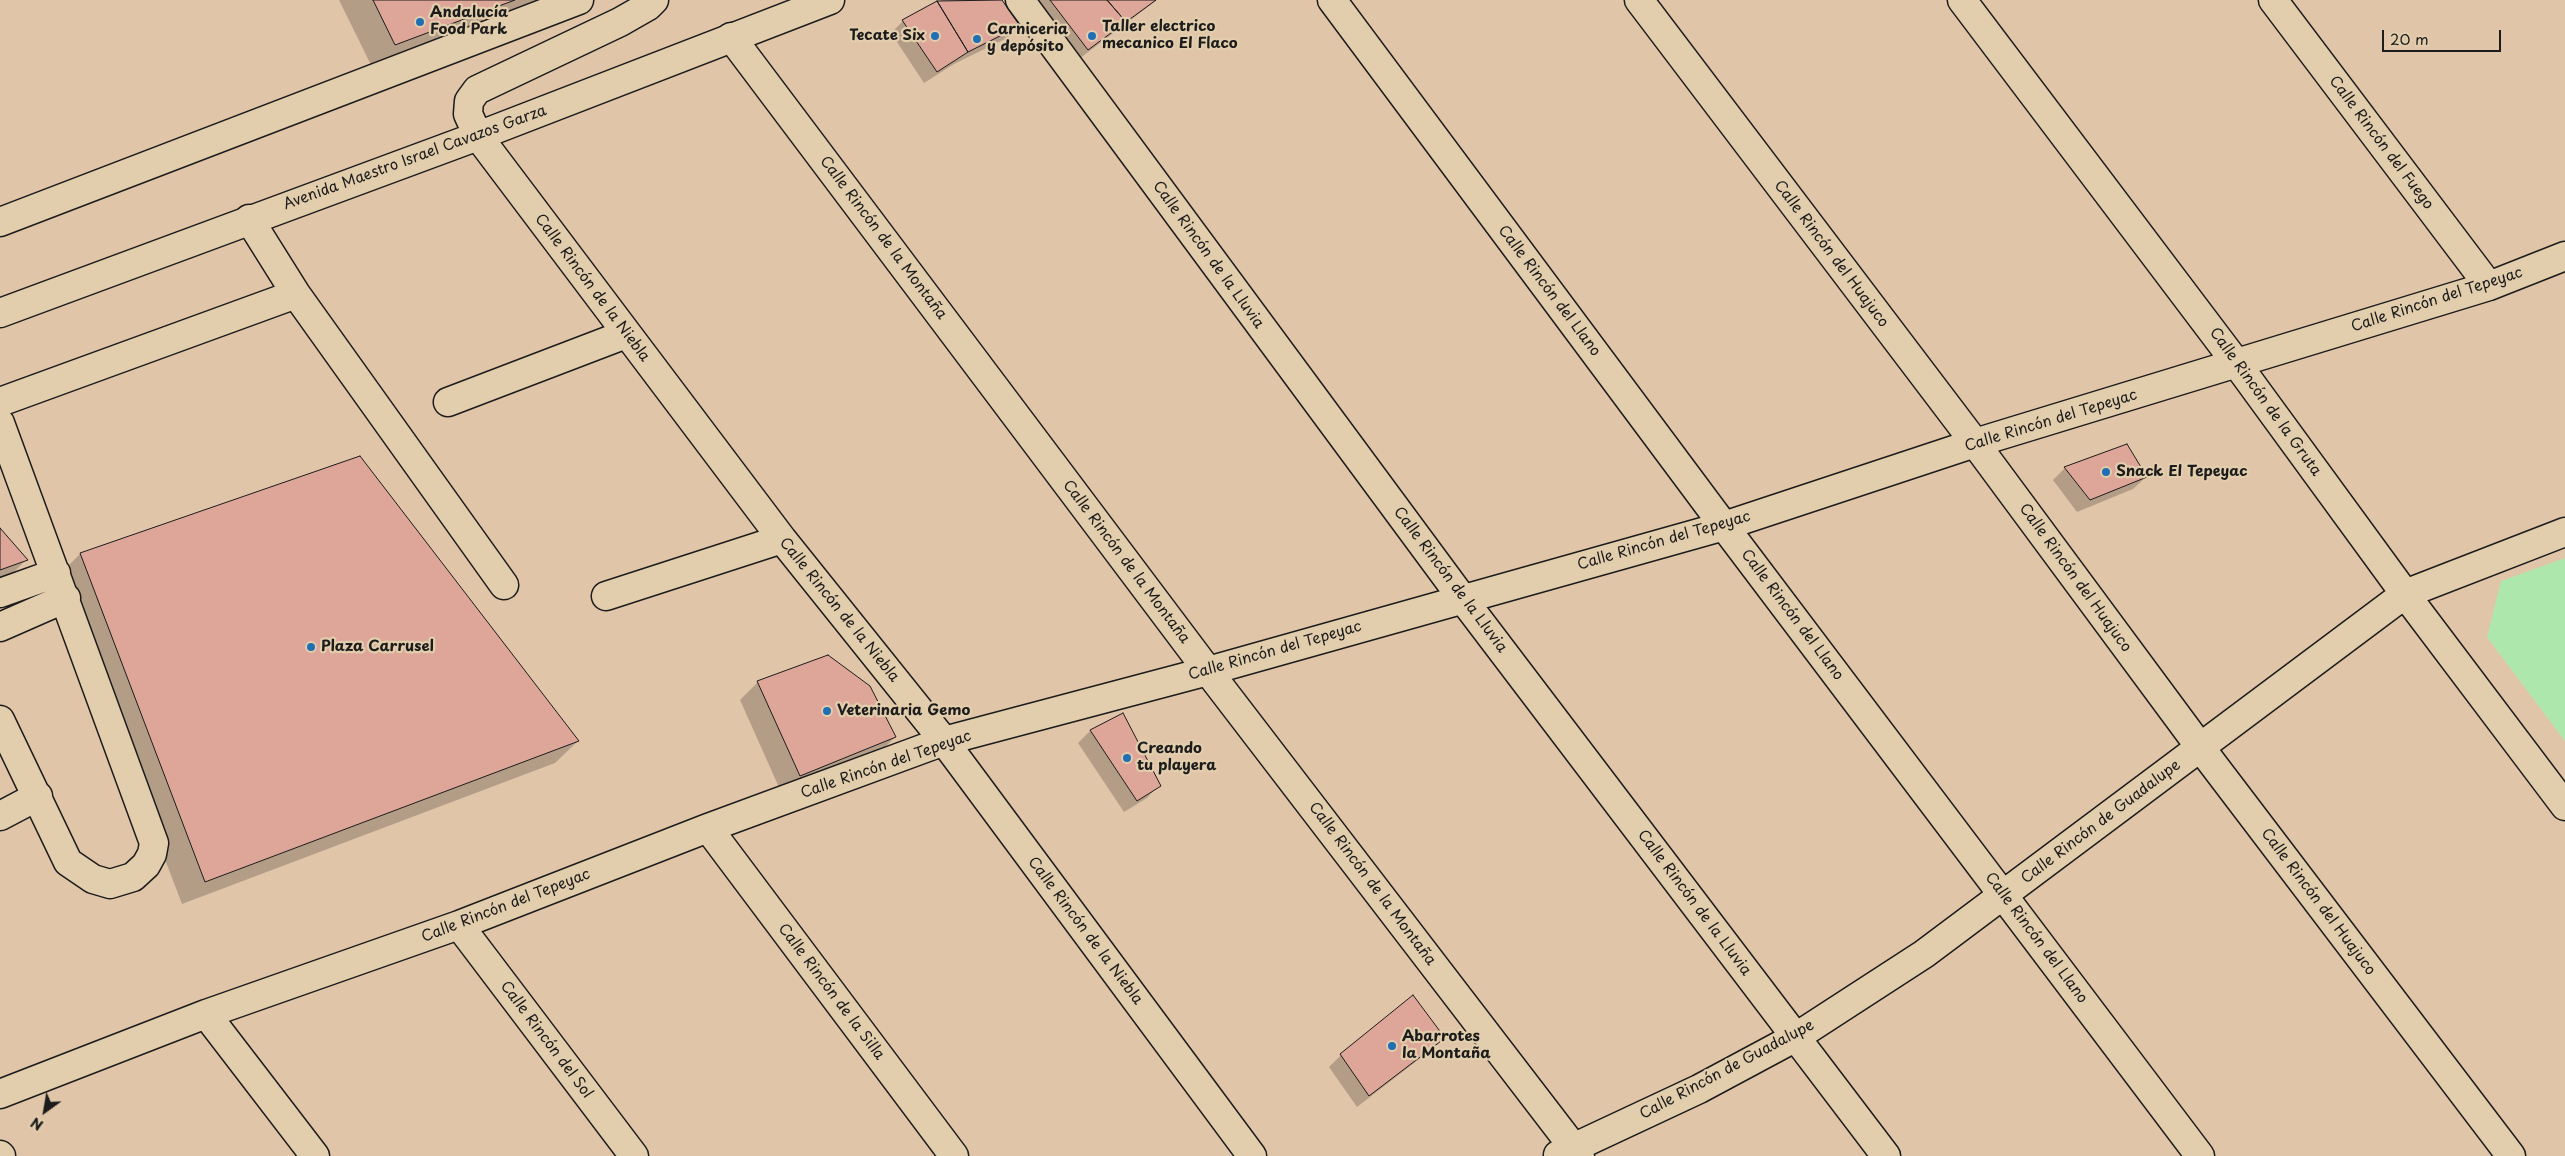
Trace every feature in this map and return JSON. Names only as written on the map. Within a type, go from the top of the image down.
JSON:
[{"type":"street","points":[[0,222],[579,0]]},
{"type":"street","name":"Calle Rincón de la Niebla","points":[[654,0],[648,6],[620,22],[477,90],[469,101],[468,114],[478,136],[782,539],[944,741],[1252,1156]]},
{"type":"street","name":"Avenida Maestro Israel Cavazos Garza","points":[[0,313],[478,136],[830,0]]},
{"type":"street","name":"Calle Rincón de la Lluvia","points":[[1020,0],[1462,598],[1886,1156]]},
{"type":"street","name":"Calle Rincón del Llano","points":[[1332,0],[1724,526],[2200,1156]]},
{"type":"street","name":"Calle Rincón del Huajuco","points":[[1639,0],[1975,443],[2200,747],[2511,1156]]},
{"type":"street","name":"Calle Rincón de la Gruta","points":[[1962,0],[2237,364],[2405,594],[2565,806]]},
{"type":"street","name":"Calle Rincón del Fuego","points":[[2273,0],[2489,286]]},
{"type":"street","name":"Calle Rincón de la Montaña","points":[[731,37],[1570,1153]]},
{"type":"street","points":[[249,220],[296,294],[504,585]]},
{"type":"street","name":"Calle Rincón del Tepeyac","points":[[0,1094],[206,1014],[459,925],[708,828],[944,741],[1208,671],[1462,598],[1724,526],[1975,443],[2489,286],[2565,256]]},
{"type":"street","points":[[0,402],[296,294]]},
{"type":"street","points":[[448,402],[626,334]]},
{"type":"street","points":[[0,423],[66,598],[154,843],[152,854],[146,865],[133,877],[110,884],[81,872],[68,862],[0,720]]},
{"type":"street","name":"Calle Rincón de Guadalupe","points":[[1570,1153],[1796,1037],[1924,954],[2004,896],[2405,594],[2565,532]]},
{"type":"street","points":[[606,596],[782,539]]},
{"type":"street","points":[[0,594],[56,573]]},
{"type":"street","points":[[0,627],[66,598]]},
{"type":"street","points":[[0,816],[38,796]]},
{"type":"street","name":"Calle Rincón de la Silla","points":[[708,828],[954,1156]]},
{"type":"street","name":"Calle Rincón del Sol","points":[[459,925],[634,1156]]},
{"type":"street","points":[[206,1014],[315,1156]]},
{"type":"green space","points":[[2565,558],[2565,741],[2487,637],[2501,581]]},
{"type":"building","name":"Andalucía Food Park","points":[[373,0],[515,0],[395,45]]},
{"type":"building","name":"Carniceria y depósito","points":[[1002,0],[1020,26],[968,52],[937,1]]},
{"type":"building","name":"Taller electrico mecanico El Flaco","points":[[1050,0],[1107,0],[1126,22],[1088,50]]},
{"type":"building","points":[[1107,0],[1156,0],[1126,22]]},
{"type":"building","name":"Tecate Six","points":[[937,1],[968,52],[937,72],[902,20]]},
{"type":"building","name":"Snack El Tepeyac","points":[[2127,444],[2147,477],[2090,500],[2064,467]]},
{"type":"building","name":"Plaza Carrusel","points":[[360,456],[579,741],[205,882],[80,553]]},
{"type":"building","points":[[0,528],[28,560],[0,570]]},
{"type":"building","name":"Veterinaria Gemo","points":[[828,655],[870,686],[896,737],[800,776],[757,681]]},
{"type":"building","name":"Creando tu playera","points":[[1123,713],[1161,786],[1137,801],[1090,730]]},
{"type":"building","name":"Abarrotes la Montaña","points":[[1413,995],[1445,1038],[1369,1096],[1340,1054]]},
{"type":"place","name":"Andalucía Food Park","points":[[420,22]]},
{"type":"place","name":"Tecate Six","points":[[935,36]]},
{"type":"place","name":"Taller electrico mecanico El Flaco","points":[[1092,36]]},
{"type":"place","name":"Carniceria y depósito","points":[[977,39]]},
{"type":"place","name":"Snack El Tepeyac","points":[[2106,472]]},
{"type":"place","name":"Plaza Carrusel","points":[[311,647]]},
{"type":"place","name":"Veterinaria Gemo","points":[[827,711]]},
{"type":"place","name":"Creando tu playera","points":[[1127,758]]},
{"type":"place","name":"Abarrotes la Montaña","points":[[1392,1046]]}]
